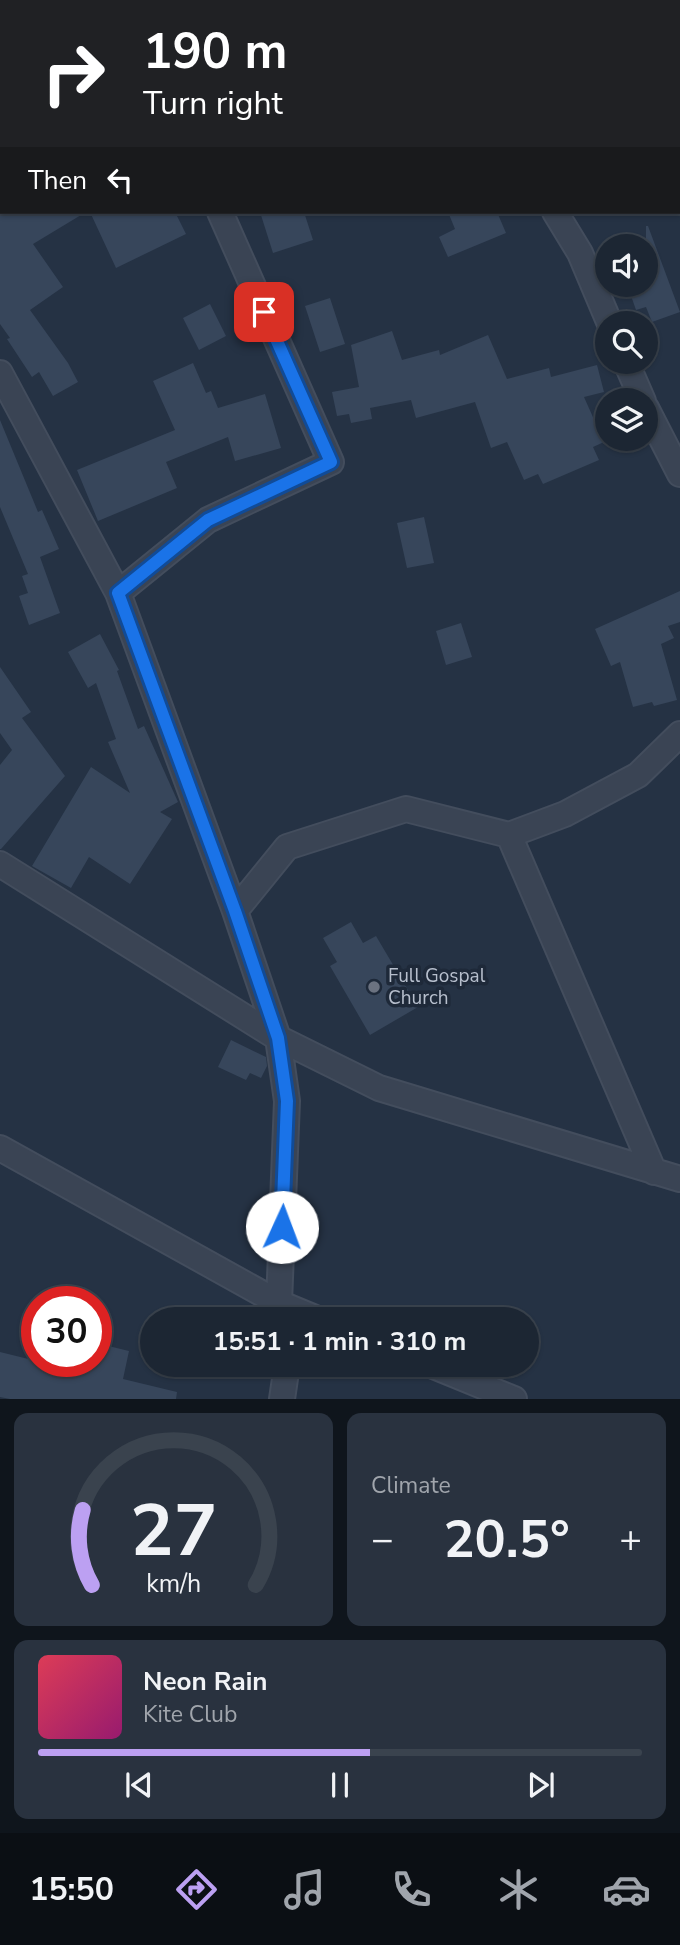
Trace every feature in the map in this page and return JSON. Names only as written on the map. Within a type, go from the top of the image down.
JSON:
[{"type":"street","points":[[118,593],[208,520],[331,462],[221,214]]},
{"type":"street","points":[[556,214],[580,253],[605,311]]},
{"type":"street","points":[[0,373],[118,593],[235,911],[278,1038],[287,1101],[281,1307]]},
{"type":"street","points":[[658,431],[680,474]]},
{"type":"street","points":[[235,911],[287,847],[406,809],[509,835],[565,814],[638,775],[680,734]]},
{"type":"street","points":[[509,835],[654,1172]]},
{"type":"street","points":[[0,864],[278,1038],[379,1088],[680,1179]]},
{"type":"street","points":[[0,1148],[274,1307]]},
{"type":"street","points":[[282,1399],[285,1377]]},
{"type":"street","points":[[460,1377],[514,1399]]},
{"type":"building","points":[[0,214],[83,214],[33,244],[63,287],[30,310],[68,363],[78,382],[53,396],[39,372],[32,377],[0,324]]},
{"type":"building","points":[[91,214],[176,214],[186,234],[116,268]]},
{"type":"building","points":[[261,214],[305,214],[313,240],[273,253]]},
{"type":"building","points":[[449,214],[498,214],[506,233],[448,257],[439,237],[455,229]]},
{"type":"building","points":[[658,253],[680,312],[658,320],[658,311],[648,311],[646,307],[636,310],[631,297],[658,297]]},
{"type":"building","points":[[330,298],[345,344],[320,352],[305,306]]},
{"type":"building","points":[[210,304],[226,336],[199,350],[183,318]]},
{"type":"building","points":[[392,331],[402,360],[439,350],[440,355],[488,335],[507,379],[549,368],[551,377],[595,366],[595,374],[599,374],[603,388],[595,388],[595,394],[584,397],[595,422],[593,447],[599,460],[543,484],[538,474],[524,480],[507,442],[491,448],[475,402],[416,418],[411,400],[370,408],[372,419],[351,423],[349,414],[337,416],[332,392],[359,387],[351,345]]},
{"type":"building","points":[[193,363],[206,393],[211,391],[218,408],[265,394],[281,448],[235,461],[228,437],[166,462],[177,488],[98,521],[77,470],[175,430],[153,381]]},
{"type":"building","points":[[0,420],[38,512],[42,510],[59,549],[40,557],[60,613],[29,625],[19,596],[28,593],[22,576],[28,574],[0,507]]},
{"type":"building","points":[[424,517],[434,563],[407,568],[397,523]]},
{"type":"building","points":[[680,591],[680,622],[668,626],[674,638],[661,644],[677,700],[654,706],[652,702],[633,707],[620,662],[611,666],[595,629]]},
{"type":"building","points":[[461,623],[472,657],[446,665],[436,631]]},
{"type":"building","points":[[100,634],[119,670],[117,671],[138,729],[144,726],[178,802],[160,812],[172,819],[130,884],[89,857],[71,888],[32,866],[91,767],[130,793],[108,742],[116,739],[96,683],[88,688],[68,652]]},
{"type":"building","points":[[0,667],[31,712],[22,718],[65,776],[1,849],[0,765],[12,750],[0,733]]},
{"type":"building","name":"Full Gospal Church","points":[[351,922],[363,943],[376,936],[418,1007],[370,1035],[330,966],[337,962],[323,938]]},
{"type":"building","points":[[231,1040],[266,1057],[267,1066],[261,1078],[250,1073],[246,1080],[218,1067]]},
{"type":"building","points":[[112,1347],[129,1351],[123,1379],[177,1392],[176,1399],[0,1397],[0,1352],[21,1357],[21,1377],[112,1377]]},
{"type":"place","name":"Full Gospal Church","points":[[374,987]]},
{"type":"route","points":[[264,312],[331,462],[208,520],[118,593],[235,911],[278,1038],[287,1101],[282,1227]]}]
